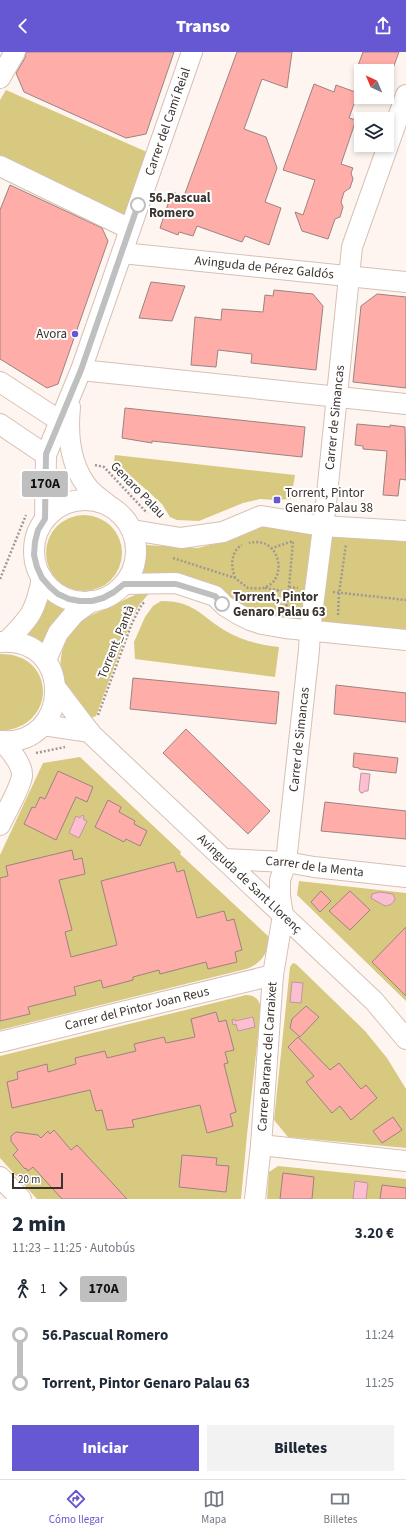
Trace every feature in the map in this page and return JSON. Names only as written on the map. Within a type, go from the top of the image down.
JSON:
[{"type":"street","points":[[0,78],[15,52]]},
{"type":"street","name":"Carrer del Camí Reial","points":[[45,519],[46,454],[81,370],[192,52]]},
{"type":"street","name":"Carrer de Simancas","points":[[283,915],[280,880],[286,862],[310,630],[326,504],[352,247],[406,95]]},
{"type":"street","points":[[0,166],[130,229]]},
{"type":"street","name":"Avinguda de Pérez Galdós","points":[[122,253],[406,282]]},
{"type":"street","points":[[81,370],[406,404]]},
{"type":"street","points":[[0,382],[60,421]]},
{"type":"street","name":"Carrer del Camí Reial","points":[[71,394],[68,427],[72,458],[78,472],[90,490],[107,504]]},
{"type":"street","points":[[0,424],[46,454]]},
{"type":"street","points":[[89,500],[107,504],[118,511],[132,530],[136,553],[130,575],[124,584],[114,592],[103,598],[92,601],[74,600],[58,594],[42,578],[34,555],[37,536],[45,519],[54,510],[70,502],[89,500]]},
{"type":"street","points":[[132,530],[181,538],[223,532],[261,516],[322,526],[406,531]]},
{"type":"street","points":[[4,641],[28,619],[38,599],[42,578]]},
{"type":"street","points":[[124,584],[176,584],[215,596],[225,606],[250,620],[285,628],[406,640]]},
{"type":"street","points":[[46,660],[58,633],[74,614],[92,601]]},
{"type":"street","points":[[1,741],[24,738],[43,725],[51,714],[55,701],[56,688],[53,673],[46,660],[35,650],[22,644],[4,641]]},
{"type":"street","name":"Avinguda de Sant Llorenç","points":[[56,688],[91,733],[374,1001],[406,1039]]},
{"type":"street","points":[[43,725],[91,733]]},
{"type":"street","points":[[0,824],[15,796],[22,775],[16,757],[1,741]]},
{"type":"street","name":"Carrer de la Menta","points":[[224,859],[286,862],[314,867],[406,877]]},
{"type":"street","name":"Carrer Barranc del Carraixet","points":[[255,1199],[261,1145],[273,975],[283,915]]},
{"type":"street","name":"Carrer del Pintor Joan Reus","points":[[0,1042],[273,975]]},
{"type":"street","points":[[261,1145],[406,1161]]},
{"type":"street","points":[[0,1177],[21,1199]]},
{"type":"path","name":"Genaro Palau","points":[[78,472],[92,464],[104,467],[151,517]]},
{"type":"path","points":[[0,579],[28,508]]},
{"type":"path","points":[[338,633],[339,593],[349,528]]},
{"type":"path","points":[[171,584],[177,538]]},
{"type":"path","points":[[174,558],[235,578],[248,588],[264,588],[288,592],[293,541],[272,548]]},
{"type":"path","points":[[235,578],[231,567],[233,556],[240,547],[250,542],[262,542],[272,548],[278,558],[279,570],[274,580],[264,588]]},
{"type":"path","points":[[332,592],[406,600]]},
{"type":"path","name":"Torrent_Pantà","points":[[91,733],[99,724],[96,721],[132,623],[142,604],[146,601]]},
{"type":"path","points":[[16,757],[68,747]]},
{"type":"shaded area","points":[[6,90],[156,156],[130,229],[0,166],[0,100]]},
{"type":"shaded area","points":[[115,455],[295,475],[291,499],[260,499],[243,503],[199,521],[177,520],[170,517],[162,504],[114,461]]},
{"type":"shaded area","points":[[84,515],[98,518],[111,526],[119,539],[122,553],[119,567],[111,580],[98,588],[84,591],[70,588],[57,580],[49,567],[46,553],[49,539],[57,526],[70,518]]},
{"type":"shaded area","points":[[263,525],[406,542],[406,631],[273,618],[141,575],[146,545],[198,548],[222,542]]},
{"type":"shaded area","points":[[151,591],[139,605],[132,618],[96,716],[91,718],[63,681],[60,665],[63,648],[66,641],[75,627],[88,617],[130,597]]},
{"type":"shaded area","points":[[45,595],[52,602],[67,610],[44,649],[24,637]]},
{"type":"shaded area","points":[[161,601],[181,603],[188,606],[230,634],[264,645],[279,647],[275,677],[135,659],[134,642],[145,617],[153,606]]},
{"type":"shaded area","points":[[0,654],[18,657],[32,665],[40,677],[43,690],[41,704],[33,717],[20,726],[2,731],[0,731]]},
{"type":"shaded area","points":[[80,757],[181,852],[180,854],[268,936],[268,947],[260,961],[246,969],[0,1030],[0,855],[43,763]]},
{"type":"shaded area","points":[[361,773],[370,774],[368,791],[363,793],[359,790]]},
{"type":"shaded area","points":[[82,815],[84,816],[83,819],[87,821],[79,838],[69,833],[76,816],[80,818]]},
{"type":"shaded area","points":[[299,881],[406,893],[406,1001],[297,895]]},
{"type":"shaded area","points":[[380,892],[393,894],[395,899],[390,905],[385,906],[371,898],[372,894]]},
{"type":"shaded area","points":[[293,963],[296,964],[365,1031],[387,1058],[406,1089],[406,1148],[288,1137],[274,1120],[290,967]]},
{"type":"shaded area","points":[[292,982],[303,983],[301,1003],[290,1002]]},
{"type":"shaded area","points":[[246,995],[252,996],[256,999],[260,1003],[261,1009],[241,1199],[37,1199],[0,1158],[0,1056]]},
{"type":"shaded area","points":[[253,1017],[255,1027],[238,1031],[236,1024],[233,1025],[232,1020],[234,1019],[235,1021]]},
{"type":"shaded area","points":[[278,1166],[406,1179],[406,1199],[267,1199],[269,1172]]},
{"type":"shaded area","points":[[355,1181],[368,1183],[366,1199],[353,1199]]},
{"type":"building","points":[[26,52],[174,52],[146,134],[126,138],[24,92],[16,73],[25,58]]},
{"type":"building","points":[[237,52],[292,52],[287,88],[262,79],[244,129],[266,137],[277,168],[265,202],[281,208],[269,245],[245,236],[242,242],[197,226],[193,236],[179,232],[178,235],[160,228],[172,192],[184,196]]},
{"type":"building","points":[[363,52],[399,52],[394,66],[394,64],[359,64]]},
{"type":"building","points":[[314,84],[334,92],[336,85],[354,92],[354,104],[349,118],[354,119],[354,126],[341,164],[353,168],[351,173],[353,179],[350,188],[344,192],[341,202],[343,207],[340,217],[335,219],[328,239],[302,231],[295,212],[303,215],[315,180],[283,170]]},
{"type":"building","points":[[10,185],[102,228],[108,241],[58,384],[47,388],[0,359],[0,210]]},
{"type":"building","points":[[151,282],[185,286],[172,321],[139,318]]},
{"type":"building","points":[[274,290],[313,294],[323,306],[316,370],[251,363],[252,354],[218,350],[216,367],[191,365],[195,317],[221,320],[222,309],[263,312],[265,295],[273,296]]},
{"type":"building","points":[[377,294],[406,297],[406,388],[353,382],[361,306]]},
{"type":"building","points":[[125,408],[305,427],[302,457],[152,441],[152,443],[122,438]]},
{"type":"building","points":[[357,424],[405,427],[406,480],[400,479],[398,496],[383,495],[387,451],[363,449],[363,446],[355,445]]},
{"type":"building","points":[[133,678],[279,692],[276,724],[130,709]]},
{"type":"building","points":[[336,685],[406,693],[406,722],[334,714]]},
{"type":"building","points":[[186,729],[270,811],[248,834],[163,753]]},
{"type":"building","points":[[354,753],[398,758],[396,773],[353,767]]},
{"type":"building","points":[[58,771],[93,787],[87,802],[76,797],[56,840],[24,824],[32,807],[35,808],[40,797],[45,799]]},
{"type":"building","points":[[108,800],[121,807],[119,812],[135,821],[134,824],[147,831],[140,846],[126,839],[124,842],[95,827]]},
{"type":"building","points":[[325,802],[406,811],[406,839],[321,831]]},
{"type":"building","points":[[72,850],[74,860],[82,858],[85,874],[59,880],[72,930],[65,932],[71,957],[117,945],[101,881],[174,862],[177,872],[184,870],[197,918],[224,911],[227,921],[234,919],[242,950],[235,952],[237,962],[208,969],[206,962],[160,974],[159,970],[133,977],[133,980],[103,988],[101,980],[74,987],[76,995],[28,1007],[30,1014],[0,1021],[0,878],[8,876],[6,866]]},
{"type":"building","points":[[321,891],[331,901],[320,912],[311,902]]},
{"type":"building","points":[[350,891],[370,910],[350,930],[329,911]]},
{"type":"building","points":[[406,927],[406,996],[372,962]]},
{"type":"building","points":[[306,1006],[319,1017],[300,1037],[290,1028],[292,1019]]},
{"type":"building","points":[[216,1012],[219,1022],[226,1020],[234,1050],[225,1052],[228,1063],[224,1064],[236,1112],[230,1114],[233,1126],[207,1133],[200,1105],[132,1120],[134,1127],[107,1130],[102,1110],[96,1111],[90,1090],[12,1108],[7,1082],[18,1079],[17,1072],[47,1064],[48,1072],[76,1064],[75,1058],[105,1051],[107,1058],[136,1051],[134,1044],[164,1037],[166,1043],[195,1037],[191,1019]]},
{"type":"building","points":[[298,1037],[330,1070],[339,1063],[361,1089],[366,1085],[377,1098],[351,1120],[340,1106],[332,1113],[306,1082],[314,1076],[288,1047]]},
{"type":"building","points":[[393,1117],[402,1130],[382,1143],[373,1131]]},
{"type":"building","points":[[54,1130],[71,1150],[77,1145],[127,1199],[62,1199],[33,1167],[28,1171],[26,1168],[25,1169],[13,1155],[18,1150],[11,1141],[11,1136],[16,1132],[38,1135],[41,1138],[48,1131],[50,1134]]},
{"type":"building","points":[[182,1155],[217,1158],[216,1165],[229,1166],[226,1192],[179,1187]]},
{"type":"building","points":[[283,1173],[314,1177],[312,1199],[280,1199]]},
{"type":"building","points":[[382,1185],[406,1188],[406,1199],[380,1199]]},
{"type":"bus line","name":"170A","points":[[138,205],[81,370],[46,454],[45,519],[38,530],[34,555],[42,578],[58,594],[69,599],[92,601],[103,598],[124,584],[176,584],[215,596],[222,604]]},
{"type":"place","name":"56.Pascual Romero","points":[[138,205]]},
{"type":"place","name":"Avora","points":[[75,334]]},
{"type":"place","name":"Torrent, Pintor Genaro Palau 38","points":[[277,500]]},
{"type":"place","name":"Torrent, Pintor Genaro Palau 63","points":[[222,604]]}]
